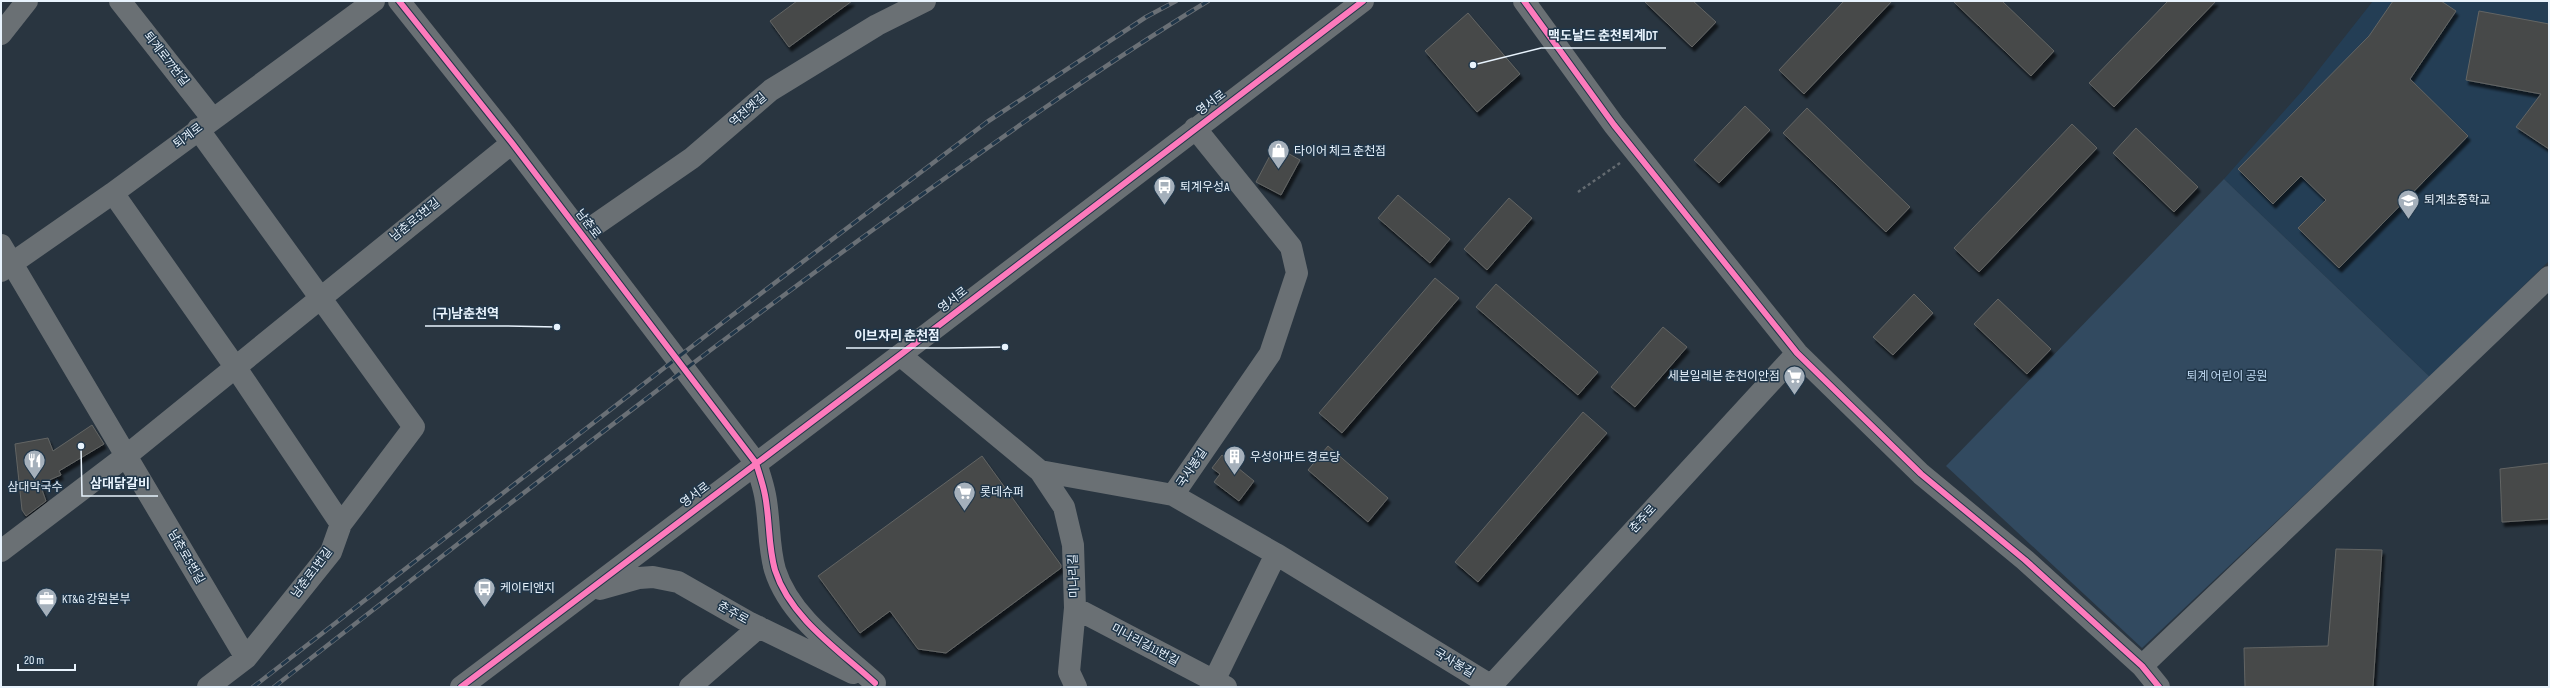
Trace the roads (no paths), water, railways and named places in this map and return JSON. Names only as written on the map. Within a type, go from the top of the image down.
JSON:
[{"type":"street","points":[[1,34],[27,1]]},
{"type":"street","name":"퇴계로77번길","points":[[120,1],[205,123]]},
{"type":"street","name":"퇴계로","points":[[7,267],[113,193],[205,123],[374,1]]},
{"type":"street","name":"남춘로","points":[[399,1],[512,143],[756,463]]},
{"type":"street","name":"역전옛길","points":[[582,234],[692,158],[771,90],[877,25],[925,1]]},
{"type":"street","name":"영서로","points":[[460,687],[900,355],[1362,1]]},
{"type":"street","points":[[1524,1],[1636,152],[1797,353],[1921,474],[2024,560],[2142,666],[2159,687]]},
{"type":"street","points":[[205,123],[318,298]]},
{"type":"street","name":"국사봉길","points":[[1195,128],[1290,247],[1297,273],[1270,354],[1173,495],[1276,554],[1490,686]]},
{"type":"street","name":"남춘로5번길","points":[[1,551],[126,456],[236,368],[318,298],[512,143]]},
{"type":"street","points":[[113,193],[236,368],[341,524]]},
{"type":"street","name":"남춘로5번길","points":[[1,245],[7,267],[126,456],[246,658]]},
{"type":"street","points":[[2142,666],[2549,277]]},
{"type":"street","name":"남춘로1번길","points":[[208,687],[246,658],[331,552],[341,524],[414,427],[318,298]]},
{"type":"street","name":"춘주로","points":[[1490,686],[1797,353]]},
{"type":"street","name":"미나리길","points":[[900,355],[1040,471],[1064,507],[1073,544],[1075,608],[1069,672],[1076,687]]},
{"type":"street","points":[[756,463],[765,495],[775,570],[785,592],[798,610],[819,632],[875,686]]},
{"type":"street","name":"미나리길","points":[[1040,471],[1173,495]]},
{"type":"street","name":"미나리길11번길","points":[[1075,608],[1217,685],[1276,554]]},
{"type":"street","name":"춘주로","points":[[580,597],[619,582],[639,578],[664,579],[678,582],[759,627],[875,686]]},
{"type":"street","points":[[690,687],[759,627]]},
{"type":"railway","points":[[253,687],[726,320],[987,122],[1146,17],[1176,1]]},
{"type":"railway","points":[[274,687],[576,453],[804,280],[1042,110],[1124,54],[1208,1]]},
{"type":"place","name":"맥도날드 춘천퇴계DT","points":[[1473,65]]},
{"type":"place","name":"타이어 체크 춘천점","points":[[1278,170]]},
{"type":"place","name":"퇴계우성A","points":[[1165,206]]},
{"type":"place","name":"퇴계초중학교","points":[[2408,220]]},
{"type":"place","name":"(구)남춘천역","points":[[557,327]]},
{"type":"place","name":"이브자리 춘천점","points":[[1005,347]]},
{"type":"place","name":"세븐일레븐 춘천이안점","points":[[1795,396]]},
{"type":"place","name":"삼대닭갈비","points":[[81,446]]},
{"type":"place","name":"우성아파트 경로당","points":[[1234,476]]},
{"type":"place","name":"삼대막국수","points":[[35,480]]},
{"type":"place","name":"롯데슈퍼","points":[[965,512]]},
{"type":"place","name":"케이티앤지","points":[[485,608]]},
{"type":"place","name":"KT&G 강원본부","points":[[46,618]]},
{"type":"park label","name":"퇴계 어린이 공원","points":[[2227,376]]}]
